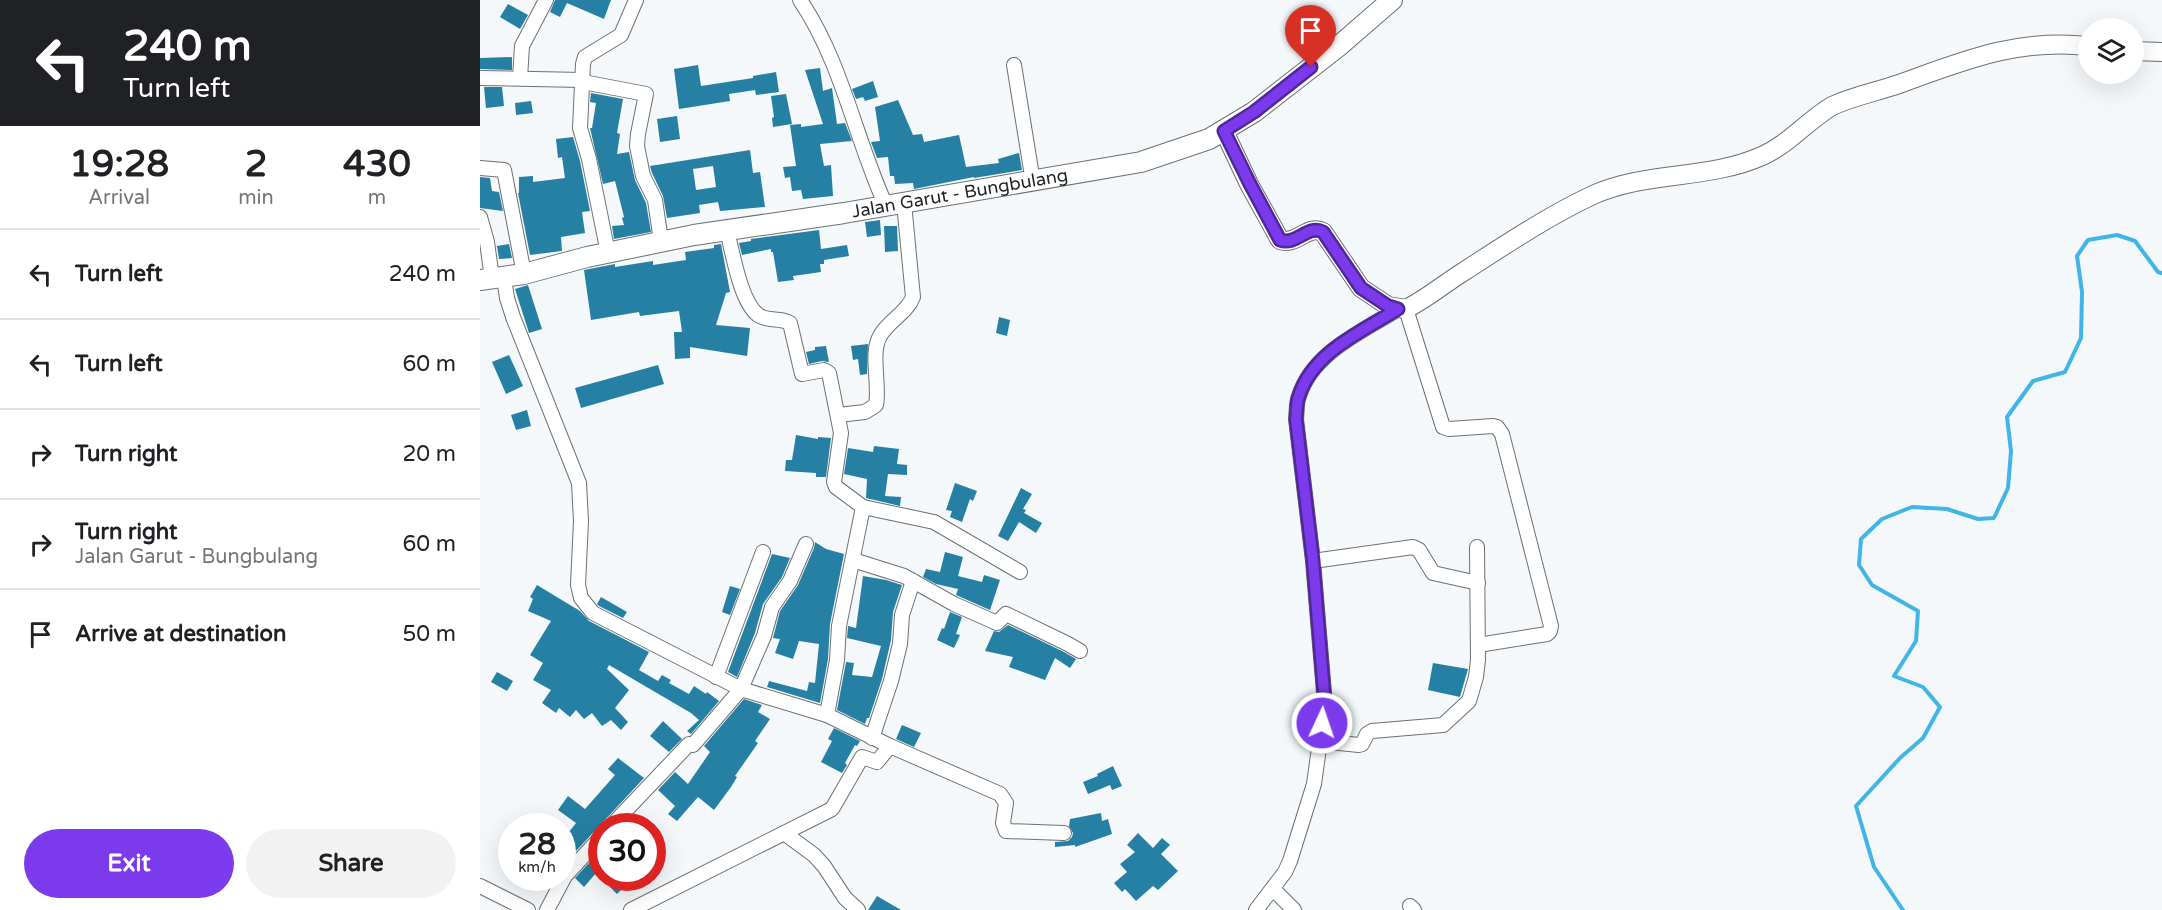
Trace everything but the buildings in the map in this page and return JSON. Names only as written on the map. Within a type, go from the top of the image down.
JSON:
[{"type":"main road","name":"Jalan Garut - Bungbulang","points":[[492,279],[524,274],[661,241],[1033,182],[1141,162],[1189,147],[1224,131],[1254,112],[1340,45],[1392,0]]},
{"type":"street","points":[[520,78],[522,46],[546,0]]},
{"type":"street","points":[[608,253],[589,159],[581,136],[583,64],[585,57],[621,34],[636,0]]},
{"type":"street","points":[[800,0],[823,40],[873,178],[895,204],[913,297],[911,303],[887,326],[877,343],[876,405],[865,412],[838,415]]},
{"type":"street","points":[[1256,910],[1286,872],[1290,861],[1314,784],[1325,705],[1313,561],[1296,419],[1298,398],[1311,371],[1330,351],[1578,202],[1615,186],[1725,168],[1761,157],[1791,139],[1820,113],[1832,106],[1986,53],[2064,43],[2078,45]]},
{"type":"street","points":[[2144,51],[2162,52]]},
{"type":"street","points":[[1014,65],[1033,182]]},
{"type":"street","points":[[480,78],[583,82],[646,94],[637,146],[643,176],[656,200],[661,241]]},
{"type":"street","points":[[1224,131],[1280,240],[1292,241],[1314,230],[1323,232],[1361,288],[1388,306],[1402,309]]},
{"type":"street","points":[[480,168],[504,170],[524,274]]},
{"type":"street","points":[[480,216],[487,242],[492,279],[507,298],[579,483],[581,531],[578,585],[581,598],[593,613],[741,689],[827,715],[872,738],[1000,794],[1006,803],[1003,823],[1006,831],[1064,833]]},
{"type":"street","points":[[727,231],[740,280],[752,309],[766,319],[786,320],[790,323],[802,374],[824,370],[829,373],[841,437],[834,482],[836,487],[862,507],[934,522],[1020,572]]},
{"type":"street","points":[[1402,309],[1443,427],[1449,429],[1493,426],[1497,427],[1502,434],[1551,626],[1547,634],[1478,645]]},
{"type":"street","points":[[827,715],[837,660],[839,626],[862,507]]},
{"type":"street","points":[[623,813],[689,744],[693,745],[707,731],[741,689],[764,636],[772,607],[794,573],[806,544]]},
{"type":"street","points":[[1320,741],[1359,745],[1372,731],[1443,725],[1470,701],[1476,677],[1478,645],[1477,547]]},
{"type":"street","points":[[1313,561],[1416,548],[1433,573],[1478,583]]},
{"type":"street","points":[[716,677],[763,552]]},
{"type":"street","points":[[853,560],[904,576],[954,604],[997,622],[1006,614],[1080,651]]},
{"type":"street","points":[[872,738],[891,681],[900,644],[902,615],[913,581]]},
{"type":"street","points":[[631,910],[832,809],[862,757],[877,762],[890,746]]},
{"type":"street","points":[[784,833],[814,855],[845,898],[858,910]]},
{"type":"street","points":[[547,910],[565,876],[588,851]]},
{"type":"street","points":[[480,886],[528,910]]},
{"type":"street","points":[[1273,889],[1294,910]]},
{"type":"waterway","points":[[1903,910],[1874,867],[1856,806],[1900,758],[1923,738],[1940,707],[1923,687],[1894,676],[1916,641],[1918,611],[1872,585],[1859,565],[1861,539],[1882,519],[1912,507],[1947,509],[1978,519],[1994,518],[2008,488],[2011,451],[2007,417],[2033,381],[2065,372],[2081,338],[2082,292],[2077,256],[2088,240],[2117,235],[2135,241],[2158,272],[2162,273]]},
{"type":"route","points":[[1311,67],[1254,112],[1224,131],[1280,240],[1292,241],[1314,230],[1323,232],[1354,281],[1367,294],[1398,309],[1330,351],[1311,371],[1298,398],[1296,419],[1313,561],[1325,705],[1322,723]]}]
